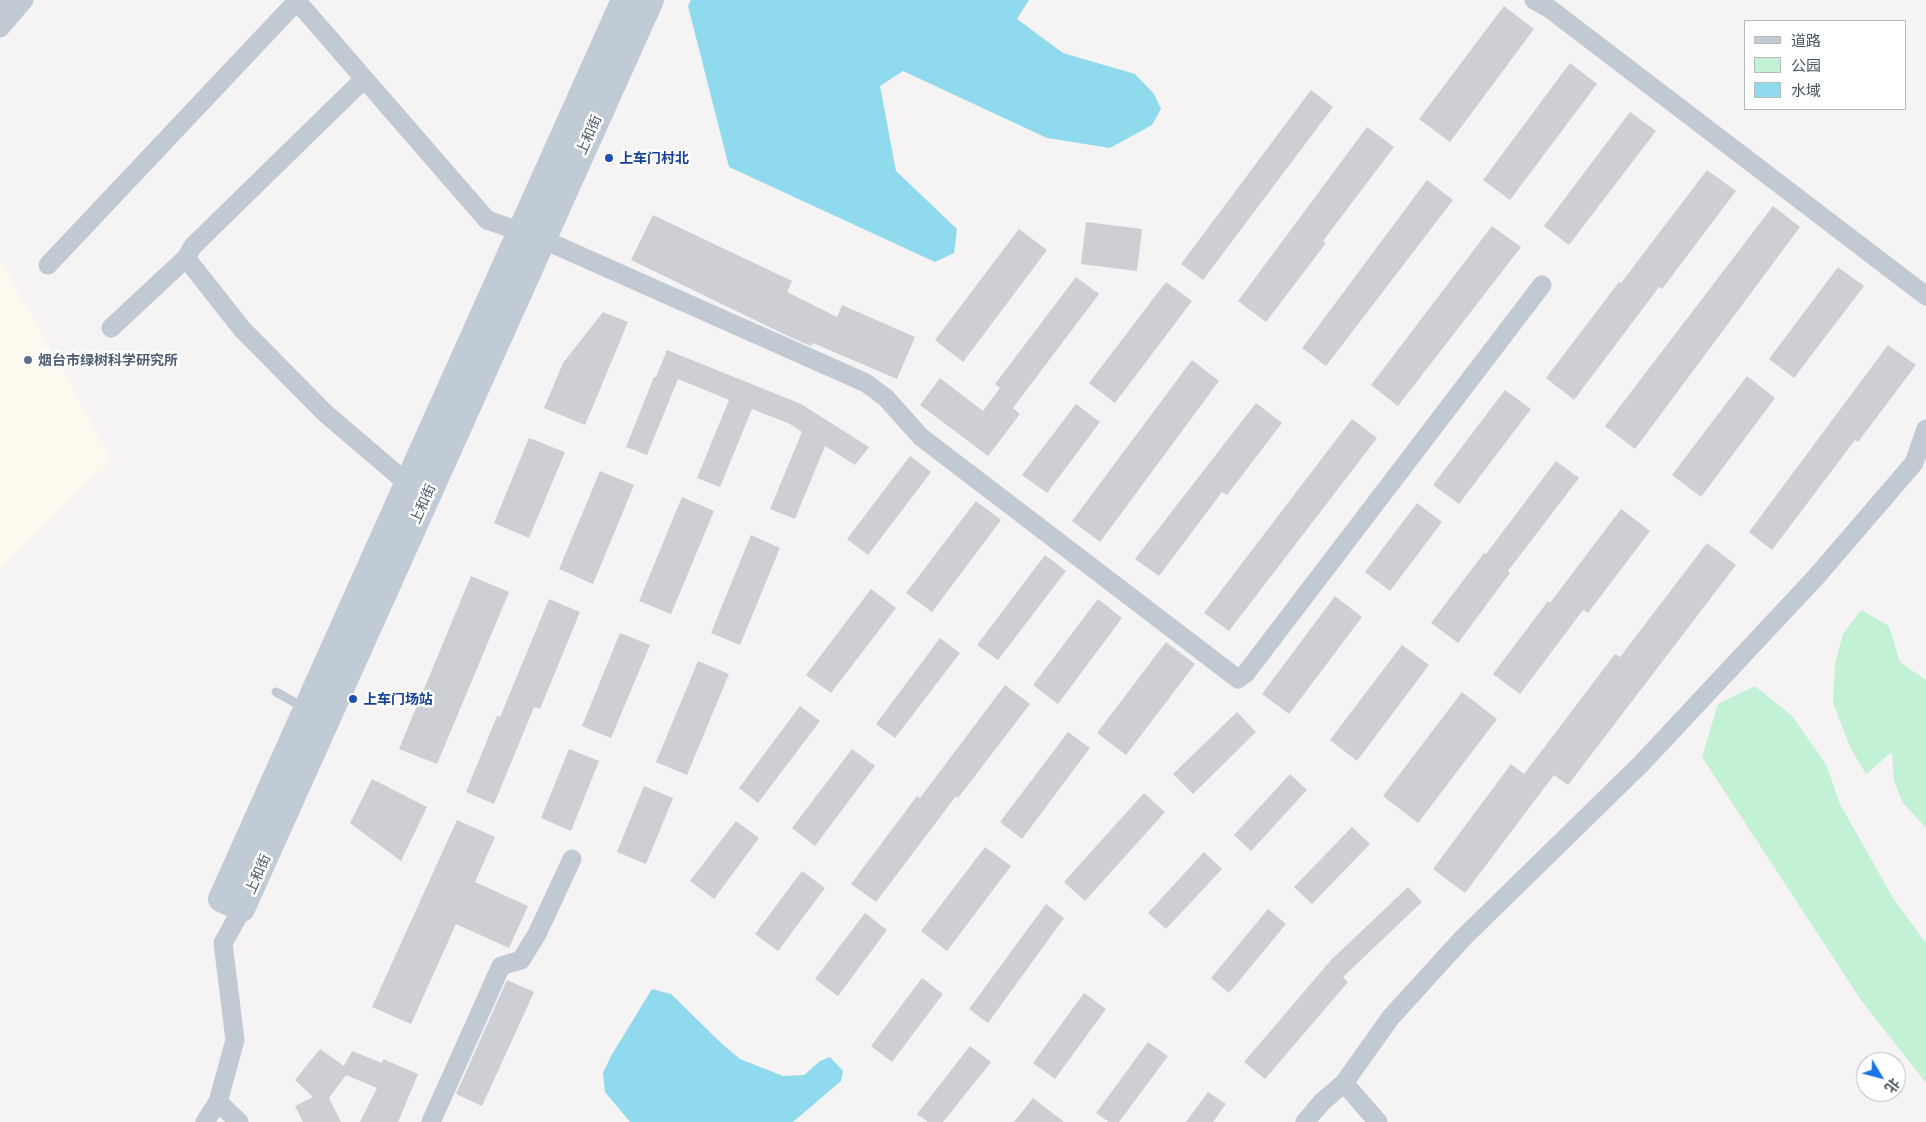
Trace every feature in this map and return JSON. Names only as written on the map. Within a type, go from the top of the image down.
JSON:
[{"type":"street","points":[[48,265],[297,0],[487,220],[531,235],[866,383],[886,398],[921,437],[1238,679],[1246,673],[1542,285]]},
{"type":"street","name":"上和街","points":[[242,909],[221,899],[317,713],[531,235],[624,0]]},
{"type":"street","name":"上和街","points":[[317,713],[407,483],[651,0]]},
{"type":"street","points":[[1534,0],[1550,9],[1926,296]]},
{"type":"street","points":[[0,28],[12,4]]},
{"type":"street","points":[[111,328],[186,258],[193,246],[364,79]]},
{"type":"street","points":[[186,258],[242,329],[326,413],[407,483]]},
{"type":"street","points":[[1305,1122],[1322,1102],[1344,1083],[1391,1018],[1463,938],[1641,764],[1816,577],[1914,463],[1926,428]]},
{"type":"street","points":[[432,1122],[501,966],[521,960],[537,934],[572,859]]},
{"type":"street","points":[[205,1122],[218,1102],[235,1040],[223,943],[242,909]]},
{"type":"street","points":[[1344,1083],[1378,1122]]},
{"type":"street","points":[[218,1102],[239,1122]]},
{"type":"lane","points":[[276,692],[317,713]]},
{"type":"shaded area","name":"烟台市绿树科学研究所","points":[[0,259],[112,460],[0,567]]},
{"type":"green space","points":[[1861,610],[1889,626],[1900,662],[1926,680],[1926,828],[1903,803],[1894,781],[1892,752],[1866,774],[1851,749],[1833,703],[1835,664],[1843,634]]},
{"type":"green space","points":[[1755,686],[1792,716],[1826,764],[1840,804],[1893,898],[1926,943],[1926,1083],[1906,1057],[1906,1052],[1902,1052],[1861,1000],[1702,757],[1718,704]]},
{"type":"water","points":[[691,0],[1029,0],[1017,19],[1063,53],[1135,74],[1154,94],[1161,109],[1152,125],[1110,148],[1047,138],[903,71],[880,86],[896,171],[957,229],[954,253],[935,262],[729,167],[688,6]]},
{"type":"water","points":[[652,989],[671,994],[740,1059],[783,1076],[804,1075],[820,1061],[830,1057],[843,1071],[841,1081],[793,1122],[630,1122],[605,1092],[603,1073],[611,1056]]},
{"type":"building","points":[[1504,6],[1534,29],[1450,142],[1419,119]]},
{"type":"building","points":[[1570,63],[1597,84],[1510,200],[1483,180]]},
{"type":"building","points":[[1311,90],[1333,107],[1203,280],[1181,264]]},
{"type":"building","points":[[1630,112],[1656,131],[1569,245],[1544,226]]},
{"type":"building","points":[[1367,127],[1394,147],[1323,241],[1326,243],[1266,322],[1238,301]]},
{"type":"building","points":[[1707,170],[1736,191],[1662,289],[1659,287],[1574,400],[1546,378]]},
{"type":"building","points":[[1427,180],[1453,200],[1326,366],[1302,348]]},
{"type":"building","points":[[1773,206],[1800,227],[1635,449],[1605,426]]},
{"type":"building","points":[[653,215],[792,281],[787,292],[837,317],[842,305],[915,337],[897,379],[813,343],[811,346],[790,337],[631,260]]},
{"type":"building","points":[[1086,222],[1142,229],[1137,271],[1081,264]]},
{"type":"building","points":[[1492,226],[1521,247],[1398,406],[1371,385]]},
{"type":"building","points":[[1019,229],[1047,250],[963,362],[935,340]]},
{"type":"building","points":[[1838,267],[1864,286],[1794,378],[1769,359]]},
{"type":"building","points":[[1076,277],[1099,294],[1013,408],[1020,414],[988,456],[920,405],[940,378],[983,411],[1000,388],[995,384]]},
{"type":"building","points":[[1166,282],[1192,301],[1115,403],[1089,383]]},
{"type":"building","points":[[603,312],[628,322],[585,425],[544,408],[563,363]]},
{"type":"building","points":[[1888,345],[1916,365],[1858,442],[1855,440],[1772,550],[1749,532]]},
{"type":"building","points":[[667,350],[801,404],[869,447],[855,465],[825,446],[795,519],[770,509],[802,432],[790,424],[752,409],[720,487],[697,478],[729,400],[678,379],[647,455],[626,447]]},
{"type":"building","points":[[1192,360],[1219,381],[1100,542],[1072,521]]},
{"type":"building","points":[[1747,376],[1775,398],[1701,497],[1672,475]]},
{"type":"building","points":[[1505,390],[1531,409],[1459,504],[1433,485]]},
{"type":"building","points":[[1256,403],[1282,423],[1227,495],[1222,492],[1159,576],[1135,559]]},
{"type":"building","points":[[1076,404],[1100,422],[1047,493],[1022,475]]},
{"type":"building","points":[[1352,419],[1377,438],[1229,631],[1204,613]]},
{"type":"building","points":[[529,438],[565,452],[529,538],[494,523]]},
{"type":"building","points":[[910,456],[931,472],[868,555],[847,539]]},
{"type":"building","points":[[1556,461],[1579,478],[1508,571],[1510,573],[1458,643],[1431,623]]},
{"type":"building","points":[[600,471],[634,485],[593,584],[559,569]]},
{"type":"building","points":[[682,497],[714,511],[671,614],[639,601]]},
{"type":"building","points":[[976,501],[1001,520],[932,612],[906,593]]},
{"type":"building","points":[[1417,503],[1442,522],[1390,591],[1365,572]]},
{"type":"building","points":[[1621,509],[1650,531],[1588,613],[1583,610],[1520,694],[1493,674],[1548,601],[1550,603]]},
{"type":"building","points":[[751,535],[780,548],[740,645],[711,633]]},
{"type":"building","points":[[1707,543],[1736,565],[1568,785],[1554,775],[1465,893],[1433,869],[1511,764],[1524,774],[1615,654],[1620,657]]},
{"type":"building","points":[[1045,555],[1066,571],[998,660],[977,645]]},
{"type":"building","points":[[471,576],[509,592],[437,764],[399,749]]},
{"type":"building","points":[[871,589],[896,608],[831,693],[806,675]]},
{"type":"building","points":[[1335,596],[1362,617],[1289,714],[1262,694]]},
{"type":"building","points":[[549,599],[580,612],[540,709],[534,707],[494,804],[466,792],[497,716],[500,717]]},
{"type":"building","points":[[1098,599],[1122,618],[1058,704],[1033,685]]},
{"type":"building","points":[[620,633],[650,645],[611,738],[582,726]]},
{"type":"building","points":[[940,638],[960,653],[895,738],[876,724]]},
{"type":"building","points":[[1166,642],[1195,664],[1126,755],[1097,733]]},
{"type":"building","points":[[1402,645],[1429,665],[1357,761],[1330,740]]},
{"type":"building","points":[[698,661],[729,674],[687,775],[656,762]]},
{"type":"building","points":[[1005,685],[1030,704],[958,798],[956,796],[876,902],[851,884],[917,796],[920,798]]},
{"type":"building","points":[[1462,692],[1497,719],[1418,823],[1383,796]]},
{"type":"building","points":[[800,706],[820,721],[758,803],[739,788]]},
{"type":"building","points":[[1237,712],[1256,732],[1193,794],[1173,774]]},
{"type":"building","points":[[1068,732],[1090,748],[1022,839],[1000,822]]},
{"type":"building","points":[[569,749],[599,761],[571,831],[541,818]]},
{"type":"building","points":[[852,749],[875,766],[815,846],[792,828]]},
{"type":"building","points":[[1290,774],[1307,790],[1251,851],[1234,835]]},
{"type":"building","points":[[372,779],[427,807],[401,861],[350,823]]},
{"type":"building","points":[[644,786],[673,798],[646,864],[617,852]]},
{"type":"building","points":[[1144,793],[1165,812],[1085,901],[1064,882]]},
{"type":"building","points":[[457,820],[495,837],[475,882],[528,906],[509,948],[456,924],[411,1024],[372,1007]]},
{"type":"building","points":[[736,821],[759,838],[714,899],[690,881]]},
{"type":"building","points":[[1352,827],[1370,844],[1312,904],[1294,887]]},
{"type":"building","points":[[985,847],[1011,866],[947,951],[921,931]]},
{"type":"building","points":[[1204,852],[1222,869],[1166,929],[1148,913]]},
{"type":"building","points":[[802,871],[825,888],[778,951],[755,934]]},
{"type":"building","points":[[1408,887],[1422,902],[1343,977],[1348,982],[1265,1079],[1244,1062],[1331,960]]},
{"type":"building","points":[[1046,904],[1064,918],[988,1023],[969,1009]]},
{"type":"building","points":[[1268,909],[1286,924],[1229,993],[1211,978]]},
{"type":"building","points":[[865,913],[887,930],[838,996],[815,979]]},
{"type":"building","points":[[922,978],[943,994],[892,1062],[871,1046]]},
{"type":"building","points":[[507,980],[534,992],[482,1106],[456,1094]]},
{"type":"building","points":[[1084,993],[1106,1009],[1055,1079],[1033,1063]]},
{"type":"building","points":[[1148,1042],[1168,1056],[1119,1122],[1109,1122],[1096,1113]]},
{"type":"building","points":[[970,1046],[991,1062],[943,1122],[928,1122],[917,1114]]},
{"type":"building","points":[[320,1049],[344,1066],[352,1051],[382,1063],[383,1059],[418,1074],[398,1122],[360,1122],[377,1088],[346,1075],[329,1098],[341,1122],[303,1122],[295,1106],[313,1097],[295,1080]]},
{"type":"building","points":[[1208,1092],[1226,1104],[1213,1122],[1186,1122]]},
{"type":"building","points":[[1033,1098],[1064,1122],[1014,1122]]},
{"type":"place","name":"上车门村北","points":[[609,158]]},
{"type":"place","name":"烟台市绿树科学研究所","points":[[28,360]]},
{"type":"place","name":"上车门场站","points":[[353,699]]}]
